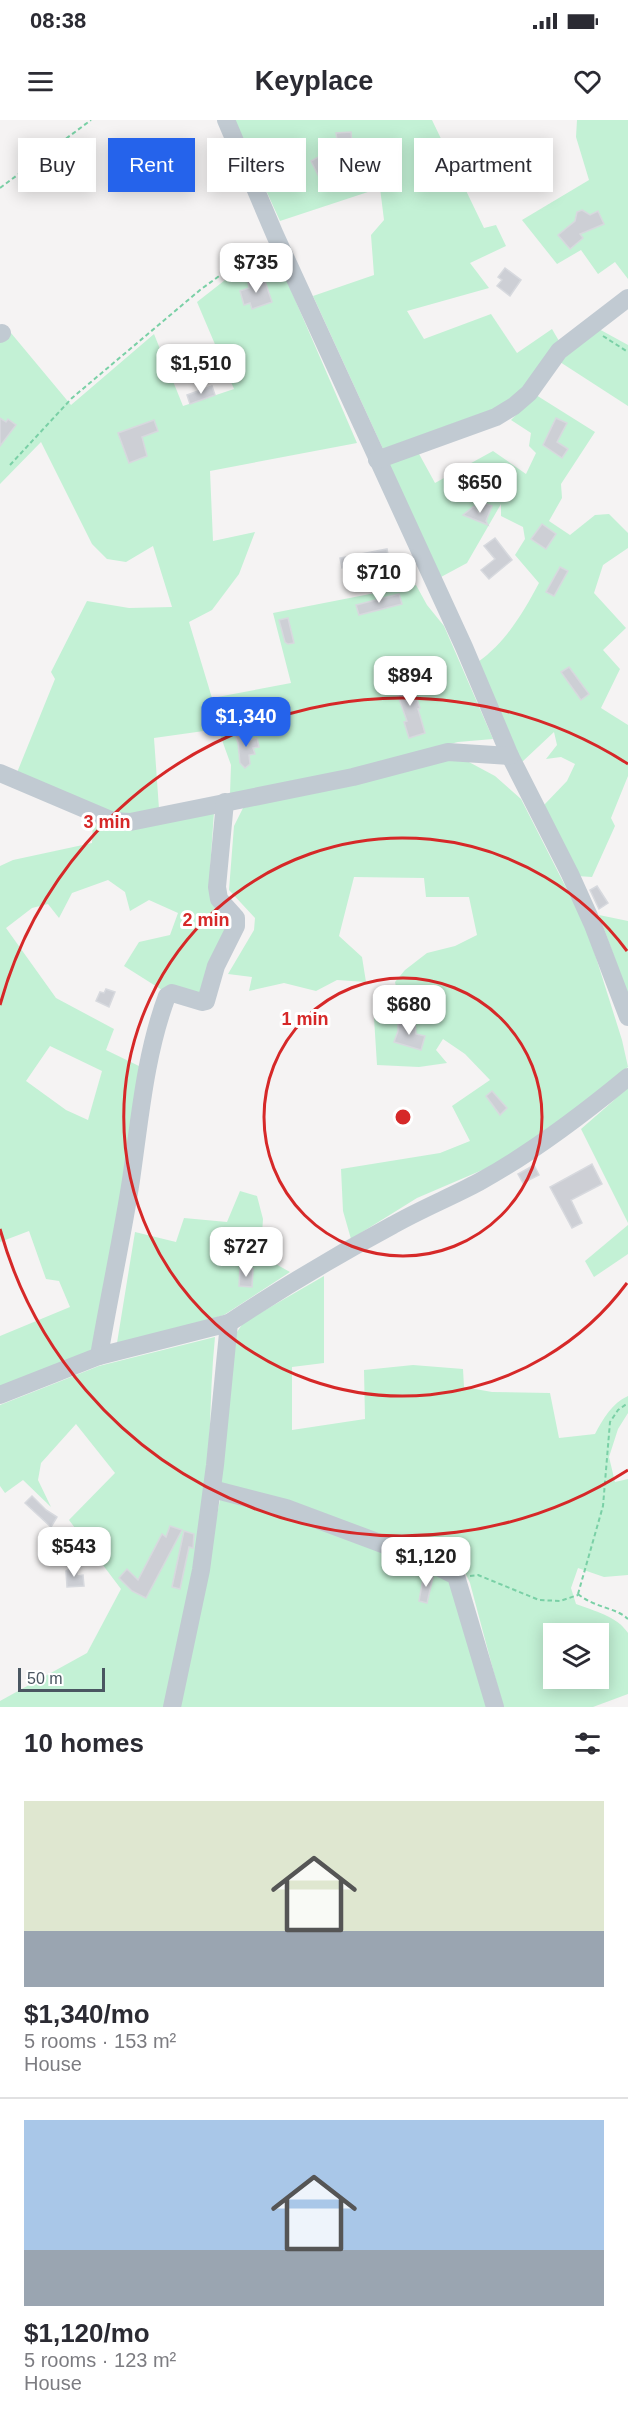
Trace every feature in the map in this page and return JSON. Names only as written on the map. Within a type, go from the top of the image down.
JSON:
[{"type":"street","points":[[226,120],[275,235],[464,647],[510,756],[579,895],[615,978],[628,1017]]},
{"type":"street","points":[[377,460],[496,417],[514,406],[529,393],[559,351],[628,298]]},
{"type":"street","points":[[0,773],[113,821],[137,822],[353,777],[448,753],[510,756]]},
{"type":"street","points":[[99,1356],[131,1178],[141,1096],[161,1010],[167,996],[172,993],[202,1002],[206,1001],[216,966],[236,926],[236,918],[219,899],[217,887],[225,802]]},
{"type":"street","points":[[0,1395],[99,1356],[229,1323],[289,1284],[419,1211],[480,1181],[530,1151],[628,1077]]},
{"type":"street","points":[[172,1707],[201,1570],[212,1489],[229,1323]]},
{"type":"street","points":[[212,1489],[286,1508],[442,1567],[459,1580],[495,1707]]},
{"type":"path","points":[[0,188],[91,120]]},
{"type":"path","points":[[10,465],[72,398],[200,290],[275,235]]},
{"type":"path","points":[[588,327],[628,352]]},
{"type":"path","points":[[578,1594],[603,1506],[610,1422],[618,1410],[628,1403]]},
{"type":"path","points":[[459,1580],[478,1575],[539,1600],[560,1601],[578,1594]]},
{"type":"path","points":[[578,1594],[589,1603],[622,1614],[628,1619]]},
{"type":"green space","points":[[234,120],[432,120],[441,138],[414,138],[414,192],[467,192],[484,228],[496,225],[506,246],[470,263],[489,288],[407,311],[424,339],[491,314],[517,353],[552,329],[559,341],[522,389],[499,407],[383,449],[313,296],[374,275],[371,235],[384,220],[380,192],[402,192],[402,138],[318,138],[318,192],[368,192],[280,221],[267,192],[306,192],[306,138],[242,138]]},
{"type":"green space","points":[[577,120],[628,120],[628,279],[615,262],[598,274],[581,250],[557,264],[522,220],[589,180],[576,137]]},
{"type":"green space","points":[[271,244],[357,443],[210,471],[213,541],[255,532],[239,574],[212,610],[189,622],[212,698],[291,683],[273,613],[416,585],[427,605],[444,626],[493,739],[458,742],[345,771],[230,794],[231,765],[218,729],[154,738],[159,809],[127,815],[108,814],[16,775],[55,679],[51,672],[87,601],[129,608],[172,607],[153,546],[126,562],[107,559],[92,544],[41,442],[0,484],[0,341],[11,333],[71,405],[154,334],[183,406],[234,389],[197,302]]},
{"type":"green space","points":[[597,328],[628,345],[628,406],[560,362]]},
{"type":"green space","points":[[536,395],[595,432],[561,484],[562,498],[549,521],[570,535],[595,515],[609,514],[628,533],[628,548],[603,565],[594,593],[626,628],[603,650],[620,669],[601,708],[628,725],[628,776],[611,818],[615,826],[592,877],[577,876],[544,805],[567,781],[575,764],[561,757],[546,759],[557,745],[554,732],[522,762],[478,662],[505,636],[520,616],[539,583],[515,555],[525,539],[523,527],[501,516],[501,504],[467,563],[441,577],[389,464],[418,452],[435,483],[493,451],[526,474],[536,453],[529,446],[531,433],[511,420]]},
{"type":"green space","points":[[449,758],[467,761],[495,776],[521,799],[587,929],[622,1040],[628,1067],[570,1115],[494,1165],[417,1198],[351,1239],[343,1211],[341,1169],[440,1153],[470,1141],[452,1106],[490,1080],[465,1054],[443,1039],[436,1050],[447,1063],[419,1067],[377,1065],[373,1002],[398,996],[395,982],[405,970],[427,953],[455,946],[477,935],[469,897],[426,897],[424,878],[354,877],[339,936],[362,957],[366,982],[337,980],[316,991],[284,983],[249,991],[252,977],[228,974],[254,930],[255,918],[229,890],[234,826],[243,808]]},
{"type":"green space","points":[[214,812],[210,870],[230,922],[203,997],[162,990],[124,966],[139,942],[170,935],[178,913],[149,900],[130,911],[125,892],[108,880],[72,893],[59,918],[48,904],[32,908],[6,928],[56,998],[114,1029],[106,1050],[141,1067],[95,1354],[0,1390],[0,1336],[70,1307],[59,1281],[46,1279],[29,1231],[0,1242],[0,866],[13,860],[92,843],[93,821]],"holes":[[[50,1046],[102,1071],[88,1120],[66,1110],[26,1081]]]},
{"type":"green space","points":[[599,915],[628,921],[628,995]]},
{"type":"green space","points":[[628,1086],[628,1223],[581,1129]]},
{"type":"green space","points":[[240,1191],[257,1196],[263,1219],[261,1249],[272,1262],[290,1272],[224,1315],[179,1329],[117,1343],[135,1232],[176,1242],[184,1218],[227,1222]]},
{"type":"green space","points":[[628,1225],[628,1254],[594,1277],[585,1261]]},
{"type":"green space","points":[[324,1276],[324,1363],[292,1367],[292,1430],[365,1419],[364,1370],[413,1365],[463,1369],[464,1387],[492,1392],[550,1393],[559,1438],[595,1434],[613,1407],[628,1396],[628,1413],[618,1429],[609,1457],[615,1482],[628,1479],[628,1575],[604,1577],[578,1568],[571,1588],[576,1604],[611,1618],[628,1633],[628,1694],[593,1707],[503,1707],[470,1583],[464,1570],[284,1501],[217,1484],[235,1335],[243,1323]]},
{"type":"green space","points":[[215,1337],[201,1542],[165,1707],[0,1707],[0,1701],[87,1653],[121,1589],[69,1520],[115,1473],[76,1424],[41,1463],[38,1480],[51,1507],[23,1480],[5,1493],[0,1486],[0,1405],[99,1366]]},
{"type":"green space","points":[[220,1500],[282,1512],[439,1571],[453,1581],[487,1707],[177,1707]]},
{"type":"building","points":[[351,132],[351,138],[337,138],[336,133]]},
{"type":"building","points":[[318,157],[318,175],[311,161]]},
{"type":"building","points":[[582,210],[590,215],[598,211],[604,224],[580,234],[583,238],[570,249],[558,235],[575,221],[577,212]]},
{"type":"building","points":[[505,268],[521,280],[510,296],[497,286],[502,280],[498,277]]},
{"type":"building","points":[[264,278],[272,302],[252,309],[250,303],[244,305],[240,291],[249,288],[248,282]]},
{"type":"building","points":[[212,386],[215,395],[190,404],[187,395]]},
{"type":"building","points":[[0,418],[6,422],[8,419],[16,425],[0,446]]},
{"type":"building","points":[[556,418],[567,423],[557,442],[568,449],[562,458],[543,445]]},
{"type":"building","points":[[154,420],[158,431],[142,437],[147,456],[129,463],[118,433]]},
{"type":"building","points":[[483,503],[492,506],[486,521],[488,525],[463,515],[474,506],[479,513]]},
{"type":"building","points":[[542,524],[556,534],[546,549],[531,539]]},
{"type":"building","points":[[495,538],[512,560],[489,579],[481,570],[495,559],[484,546]]},
{"type":"building","points":[[387,549],[389,560],[342,568],[340,558]]},
{"type":"building","points":[[560,567],[568,571],[554,596],[546,592]]},
{"type":"building","points":[[399,594],[402,604],[359,615],[356,605]]},
{"type":"building","points":[[288,618],[294,643],[288,644],[285,642],[279,620]]},
{"type":"building","points":[[569,667],[589,694],[581,700],[561,672]]},
{"type":"building","points":[[409,676],[420,708],[418,709],[425,733],[409,738],[404,722],[407,721],[393,682]]},
{"type":"building","points":[[243,729],[247,740],[257,738],[259,747],[253,748],[255,754],[249,755],[250,764],[245,768],[240,763],[238,743],[234,733]]},
{"type":"building","points":[[597,886],[608,903],[599,909],[590,890]]},
{"type":"building","points":[[106,989],[115,992],[109,1007],[96,1001],[100,992],[104,993]]},
{"type":"building","points":[[398,1023],[415,1023],[416,1034],[425,1036],[421,1050],[394,1042]]},
{"type":"building","points":[[492,1091],[507,1108],[500,1115],[486,1096]]},
{"type":"building","points":[[592,1164],[602,1184],[571,1200],[582,1223],[572,1228],[550,1187]]},
{"type":"building","points":[[534,1165],[539,1175],[523,1183],[518,1174]]},
{"type":"building","points":[[240,1268],[253,1269],[252,1287],[239,1286]]},
{"type":"building","points":[[32,1496],[57,1517],[51,1527],[25,1503]]},
{"type":"building","points":[[170,1526],[182,1530],[146,1598],[132,1591],[119,1578],[127,1569],[138,1580],[162,1534],[166,1537]]},
{"type":"building","points":[[184,1531],[194,1534],[193,1548],[189,1547],[180,1589],[172,1587]]},
{"type":"building","points":[[76,1565],[77,1576],[83,1575],[84,1586],[67,1587],[66,1571]]},
{"type":"building","points":[[424,1573],[433,1577],[427,1603],[419,1601]]}]
